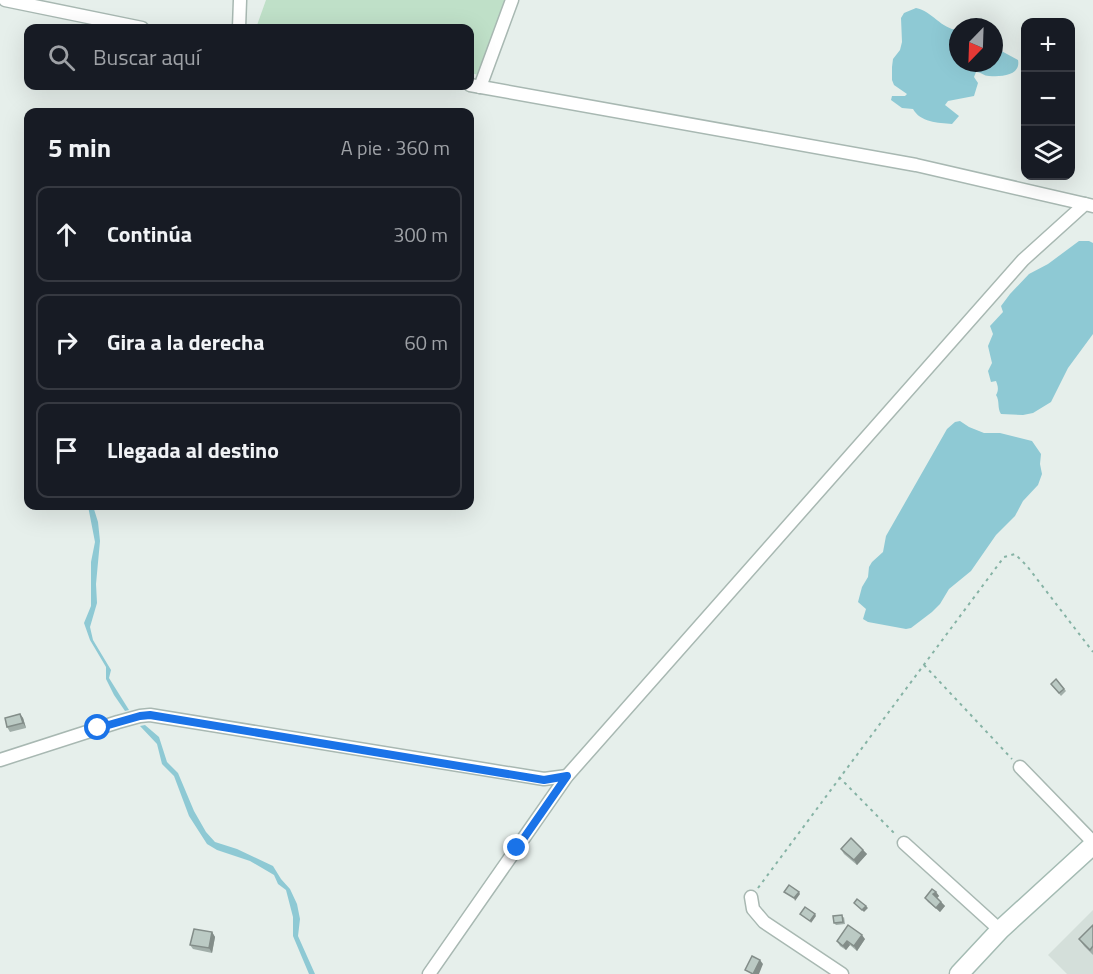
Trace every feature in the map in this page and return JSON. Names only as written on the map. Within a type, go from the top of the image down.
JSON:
[{"type":"main road","points":[[959,974],[1000,930],[1093,844]]},
{"type":"street","points":[[5,0],[122,24]]},
{"type":"street","points":[[239,24],[240,0]]},
{"type":"street","points":[[512,0],[475,86],[916,165],[1089,205]]},
{"type":"street","points":[[429,974],[567,776],[1023,260],[1089,205]]},
{"type":"street","points":[[0,760],[135,717],[150,715],[544,780],[567,776]]},
{"type":"street","points":[[1020,767],[1093,844]]},
{"type":"street","points":[[904,843],[1000,930]]},
{"type":"street","points":[[751,897],[753,909],[764,922],[842,974]]},
{"type":"path","points":[[751,897],[1004,557],[1015,554],[1027,566],[1093,652]]},
{"type":"path","points":[[924,664],[1020,767]]},
{"type":"path","points":[[839,777],[904,843]]},
{"type":"shaded area","points":[[1093,910],[1093,974],[1067,974],[1048,955]]},
{"type":"green space","points":[[266,0],[507,0],[479,75],[474,74],[474,24],[257,24]]},
{"type":"water","points":[[916,8],[949,28],[949,72],[976,72],[974,77],[978,83],[974,96],[948,101],[945,105],[959,116],[952,124],[925,119],[913,109],[902,108],[891,100],[892,96],[907,94],[894,85],[892,80],[893,59],[900,50],[902,42],[901,18],[904,13]]},
{"type":"water","points":[[1003,52],[1018,60],[1018,65],[1013,72],[989,76],[976,72],[1003,72]]},
{"type":"water","points":[[1079,241],[1093,243],[1093,334],[1068,368],[1051,402],[1033,413],[1001,414],[996,395],[998,390],[996,381],[991,382],[988,371],[992,363],[988,346],[993,334],[990,326],[1003,312],[1001,306],[1010,294],[1029,274],[1048,264]]},
{"type":"water","points":[[960,421],[984,433],[1000,433],[1032,441],[1041,454],[1042,474],[1038,485],[1023,501],[1015,516],[996,535],[971,571],[949,589],[932,612],[911,628],[906,629],[868,622],[863,619],[866,609],[858,602],[862,587],[868,577],[869,567],[883,552],[886,536],[947,429]]},
{"type":"water","points":[[89,510],[94,510],[100,541],[96,584],[97,603],[90,627],[93,640],[111,670],[109,678],[129,710],[125,711],[106,679],[106,667],[90,640],[84,623],[91,606],[91,562],[95,542]]},
{"type":"water","points":[[145,725],[159,737],[167,762],[178,773],[194,811],[206,832],[215,842],[237,849],[273,866],[290,889],[297,904],[300,919],[298,936],[315,974],[309,974],[293,936],[293,917],[286,890],[278,884],[274,875],[250,861],[217,850],[207,844],[189,816],[174,776],[162,764],[157,744],[140,726]]},
{"type":"building","points":[[1056,679],[1064,689],[1059,693],[1051,684]]},
{"type":"building","points":[[20,714],[23,723],[7,727],[5,718]]},
{"type":"building","points":[[851,838],[863,850],[854,860],[841,849]]},
{"type":"building","points":[[789,885],[799,892],[794,898],[784,892]]},
{"type":"building","points":[[932,889],[936,892],[933,894],[941,902],[936,908],[925,898]]},
{"type":"building","points":[[857,899],[866,906],[862,910],[854,903]]},
{"type":"building","points":[[805,907],[815,914],[810,921],[800,914]]},
{"type":"building","points":[[842,915],[843,922],[834,923],[833,916]]},
{"type":"building","points":[[848,925],[862,935],[854,946],[847,941],[843,946],[837,941]]},
{"type":"building","points":[[1093,925],[1093,946],[1090,950],[1079,939]]},
{"type":"building","points":[[194,929],[212,932],[209,948],[190,945]]},
{"type":"building","points":[[752,956],[760,960],[753,974],[745,970]]},
{"type":"route","points":[[98,728],[150,715],[544,780],[567,776],[517,848]]}]
